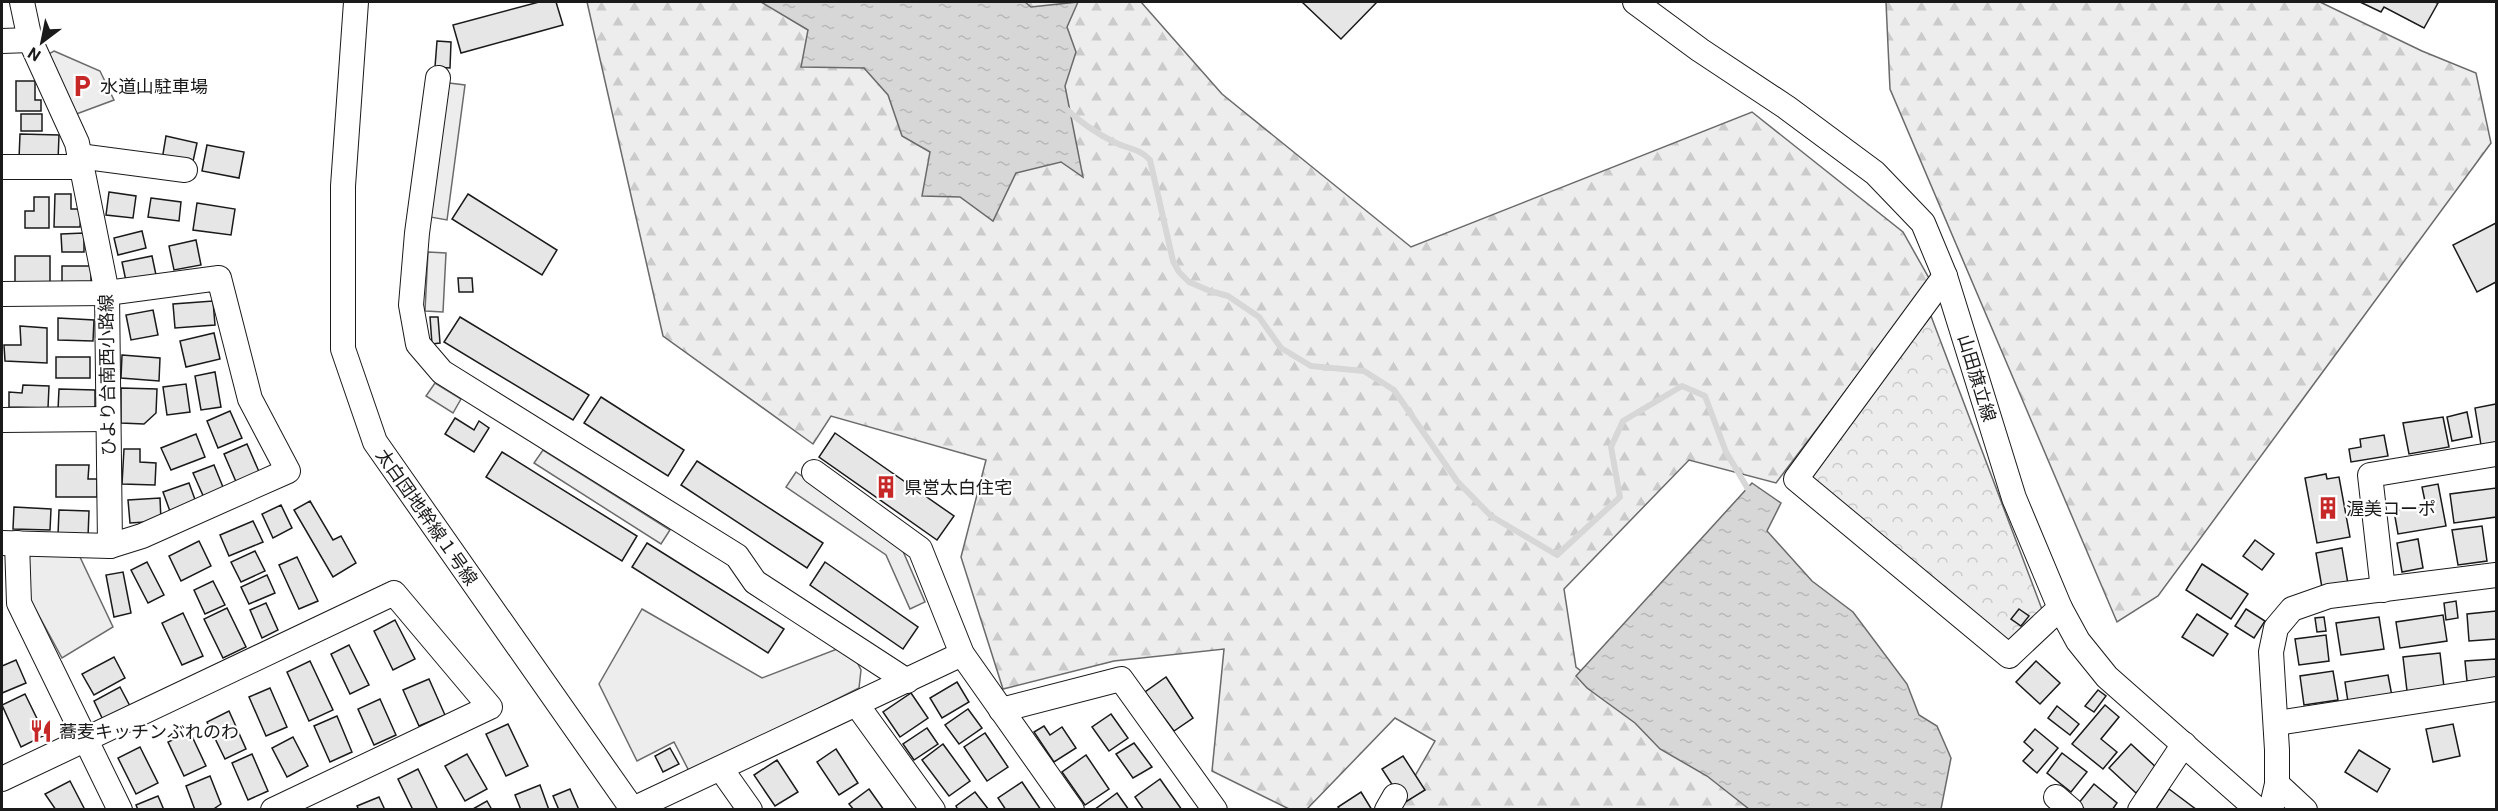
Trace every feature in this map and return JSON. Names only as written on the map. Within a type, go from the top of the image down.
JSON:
[{"type":"street","name":"ひより台南西小路線","points":[[22,2],[30,40],[77,143],[107,293],[110,546]]},
{"type":"street","name":"太白団地幹線１号線","points":[[356,2],[343,186],[343,349],[375,442],[632,809]]},
{"type":"street","name":"山田旗立線","points":[[1635,2],[1700,50],[1786,107],[1875,173],[1923,223],[1945,276],[2014,498],[2060,608],[2078,641],[2107,677],[2258,810]]},
{"type":"street","points":[[2,40],[30,40]]},
{"type":"street","points":[[438,78],[417,233],[411,304],[418,344],[442,372],[737,556],[755,582],[907,681]]},
{"type":"street","points":[[2,167],[79,162],[185,170]]},
{"type":"street","points":[[1945,276],[1796,479],[2009,656],[2060,608]]},
{"type":"street","points":[[2,294],[107,293],[219,278],[250,399],[288,471],[142,536],[110,546],[9,543],[10,606],[86,738],[120,810]]},
{"type":"street","points":[[2,420],[108,418]]},
{"type":"street","points":[[2383,590],[2370,475],[2496,454]]},
{"type":"street","points":[[814,472],[920,549],[962,654],[1072,810]]},
{"type":"street","points":[[2271,810],[2277,784],[2277,723],[2271,652],[2276,628],[2292,609],[2329,596],[2496,575]]},
{"type":"street","points":[[2,779],[394,593],[489,707],[273,810]]},
{"type":"street","points":[[632,809],[962,654]]},
{"type":"street","points":[[1001,710],[1121,679],[1215,810]]},
{"type":"street","points":[[2277,723],[2496,689]]},
{"type":"street","points":[[857,705],[933,810]]},
{"type":"street","points":[[2140,810],[2184,744]]},
{"type":"street","points":[[721,769],[750,810]]},
{"type":"street","points":[[2277,784],[2305,810]]},
{"type":"green space","points":[[587,2],[1141,2],[1222,94],[1411,247],[1752,112],[1903,232],[1930,280],[1776,483],[1689,460],[1564,589],[1576,667],[1759,809],[1396,809],[1435,741],[1395,718],[1307,809],[1289,809],[1212,771],[1224,649],[1114,661],[1003,689],[961,557],[986,460],[831,416],[813,444],[663,336]]},
{"type":"green space","points":[[1886,2],[2320,2],[2422,51],[2476,73],[2491,143],[2158,596],[2117,622],[1890,89]]},
{"type":"green space","points":[[1931,316],[2043,612],[2012,651],[1799,479]]},
{"type":"shaded area","name":"水道山駐車場","points":[[54,51],[100,71],[114,100],[71,116],[43,57]]},
{"type":"shaded area","points":[[449,83],[465,85],[447,220],[430,217]]},
{"type":"shaded area","points":[[428,252],[446,253],[443,312],[425,311]]},
{"type":"shaded area","points":[[435,383],[461,399],[453,413],[426,396]]},
{"type":"shaded area","points":[[543,450],[670,530],[661,544],[534,463]]},
{"type":"shaded area","points":[[796,472],[899,542],[925,602],[910,609],[886,555],[786,487]]},
{"type":"shaded area","points":[[28,555],[79,555],[113,627],[62,658],[25,590]]},
{"type":"shaded area","points":[[642,609],[762,678],[837,649],[855,658],[861,670],[859,688],[690,773],[674,742],[637,761],[599,684]]},
{"type":"water","points":[[761,2],[1025,2],[1031,7],[1078,2],[1067,27],[1076,52],[1065,86],[1083,177],[1061,162],[1016,173],[993,221],[960,197],[922,196],[930,152],[902,136],[888,95],[864,68],[801,67],[808,30]]},
{"type":"water","points":[[1752,483],[1781,503],[1767,531],[1812,581],[1853,612],[1907,684],[1919,715],[1937,726],[1951,758],[1941,809],[1749,809],[1707,776],[1660,749],[1635,723],[1587,688],[1576,676]]},
{"type":"building","points":[[539,2],[556,2],[563,25],[461,53],[453,25]]},
{"type":"building","points":[[1302,2],[1377,2],[1341,39]]},
{"type":"building","points":[[2360,2],[2438,3],[2424,28],[2384,7],[2381,12]]},
{"type":"building","points":[[437,41],[451,42],[450,68],[435,67]]},
{"type":"building","points":[[16,81],[35,81],[35,100],[41,100],[41,111],[16,111]]},
{"type":"building","points":[[21,114],[42,114],[42,131],[21,131]]},
{"type":"building","points":[[20,134],[59,135],[58,161],[19,159]]},
{"type":"building","points":[[166,136],[197,143],[192,166],[162,160]]},
{"type":"building","points":[[207,145],[244,152],[239,178],[202,171]]},
{"type":"building","points":[[109,192],[136,196],[133,218],[106,215]]},
{"type":"building","points":[[55,194],[71,194],[71,209],[81,209],[80,227],[54,227]]},
{"type":"building","points":[[468,194],[557,250],[542,275],[452,219]]},
{"type":"building","points":[[34,197],[49,197],[49,228],[25,228],[25,211],[34,211]]},
{"type":"building","points":[[151,198],[181,202],[179,221],[148,217]]},
{"type":"building","points":[[197,203],[235,209],[231,235],[193,230]]},
{"type":"building","points":[[2496,223],[2496,282],[2477,292],[2453,245]]},
{"type":"building","points":[[142,231],[146,248],[118,255],[114,238]]},
{"type":"building","points":[[84,233],[84,252],[62,252],[61,234]]},
{"type":"building","points":[[196,240],[201,265],[174,270],[169,246]]},
{"type":"building","points":[[15,256],[50,256],[50,284],[15,283]]},
{"type":"building","points":[[152,256],[156,275],[126,281],[122,262]]},
{"type":"building","points":[[62,266],[91,266],[91,288],[62,288]]},
{"type":"building","points":[[458,278],[472,278],[473,292],[459,292]]},
{"type":"building","points":[[213,301],[215,325],[175,328],[173,304]]},
{"type":"building","points":[[153,310],[158,335],[131,340],[126,315]]},
{"type":"building","points":[[430,317],[438,317],[440,343],[432,344]]},
{"type":"building","points":[[460,317],[589,395],[573,420],[444,342]]},
{"type":"building","points":[[58,318],[94,320],[93,341],[58,340]]},
{"type":"building","points":[[20,326],[47,328],[47,363],[5,361],[4,345],[21,345]]},
{"type":"building","points":[[214,333],[220,359],[186,367],[180,341]]},
{"type":"building","points":[[122,355],[160,358],[159,381],[121,378]]},
{"type":"building","points":[[56,357],[90,357],[90,378],[56,378]]},
{"type":"building","points":[[215,372],[221,407],[201,410],[195,376]]},
{"type":"building","points":[[186,384],[190,412],[167,415],[163,387]]},
{"type":"building","points":[[23,385],[49,386],[48,408],[9,407],[9,392],[22,393]]},
{"type":"building","points":[[121,388],[157,389],[156,413],[144,424],[121,423]]},
{"type":"building","points":[[59,389],[95,390],[95,411],[58,410]]},
{"type":"building","points":[[601,397],[684,450],[668,476],[584,423]]},
{"type":"building","points":[[2496,404],[2496,443],[2481,445],[2475,408]]},
{"type":"building","points":[[230,411],[242,438],[218,448],[207,421]]},
{"type":"building","points":[[2467,412],[2472,437],[2452,441],[2447,417]]},
{"type":"building","points":[[2443,417],[2449,447],[2409,454],[2403,423]]},
{"type":"building","points":[[455,418],[474,430],[479,421],[489,428],[474,452],[445,434]]},
{"type":"building","name":"県営太白住宅","points":[[835,433],[954,516],[937,540],[819,457]]},
{"type":"building","points":[[196,434],[205,457],[171,470],[161,448]]},
{"type":"building","points":[[2384,435],[2388,456],[2351,462],[2349,449],[2361,447],[2360,439]]},
{"type":"building","points":[[247,444],[260,474],[237,484],[224,454]]},
{"type":"building","points":[[124,449],[140,449],[140,462],[156,463],[155,485],[122,484]]},
{"type":"building","points":[[502,452],[637,536],[622,561],[486,477]]},
{"type":"building","points":[[697,461],[823,543],[807,568],[681,485]]},
{"type":"building","points":[[56,465],[89,465],[88,479],[97,479],[97,497],[56,497]]},
{"type":"building","points":[[214,465],[225,492],[205,500],[193,473]]},
{"type":"building","name":"渥美コーポ","points":[[2326,474],[2327,479],[2339,477],[2350,537],[2317,543],[2305,478]]},
{"type":"building","points":[[189,483],[197,505],[171,514],[163,492]]},
{"type":"building","points":[[2438,484],[2446,526],[2398,534],[2394,511],[2426,506],[2422,487]]},
{"type":"building","points":[[2496,488],[2496,517],[2454,523],[2450,494]]},
{"type":"building","points":[[160,498],[161,521],[130,523],[128,500]]},
{"type":"building","points":[[310,501],[333,540],[341,536],[356,563],[333,577],[294,510]]},
{"type":"building","points":[[281,505],[292,528],[273,538],[262,514]]},
{"type":"building","points":[[14,507],[51,509],[50,530],[13,529]]},
{"type":"building","points":[[59,510],[89,511],[88,537],[58,535]]},
{"type":"building","points":[[253,521],[263,542],[229,556],[220,535]]},
{"type":"building","points":[[2482,526],[2487,561],[2458,565],[2452,530]]},
{"type":"building","points":[[2418,539],[2423,568],[2402,572],[2397,543]]},
{"type":"building","points":[[2255,540],[2274,554],[2262,570],[2243,556]]},
{"type":"building","points":[[199,541],[211,566],[181,581],[169,556]]},
{"type":"building","points":[[647,543],[784,629],[768,653],[632,567]]},
{"type":"building","points":[[2342,548],[2348,584],[2322,588],[2316,553]]},
{"type":"building","points":[[255,551],[265,571],[241,582],[231,562]]},
{"type":"building","points":[[297,557],[318,601],[299,609],[279,565]]},
{"type":"building","points":[[147,562],[164,595],[148,603],[131,570]]},
{"type":"building","points":[[825,562],[918,627],[903,649],[810,585]]},
{"type":"building","points":[[2202,564],[2248,594],[2231,619],[2186,590]]},
{"type":"building","points":[[123,572],[131,613],[114,617],[106,575]]},
{"type":"building","points":[[267,575],[275,593],[249,604],[241,587]]},
{"type":"building","points":[[213,581],[225,605],[205,614],[194,590]]},
{"type":"building","points":[[2456,601],[2458,618],[2446,620],[2444,603]]},
{"type":"building","points":[[266,603],[278,630],[262,638],[250,610]]},
{"type":"building","points":[[227,608],[246,647],[223,658],[204,619]]},
{"type":"building","points":[[2019,609],[2029,616],[2021,626],[2011,619]]},
{"type":"building","points":[[2246,609],[2265,621],[2254,638],[2235,626]]},
{"type":"building","points":[[2496,611],[2496,639],[2469,641],[2467,614]]},
{"type":"building","points":[[183,613],[203,656],[182,665],[162,623]]},
{"type":"building","points":[[2197,614],[2228,634],[2213,656],[2182,637]]},
{"type":"building","points":[[2443,615],[2447,641],[2400,648],[2396,622]]},
{"type":"building","points":[[2324,617],[2326,631],[2317,632],[2315,618]]},
{"type":"building","points":[[2379,617],[2384,649],[2341,655],[2336,623]]},
{"type":"building","points":[[395,620],[415,659],[393,670],[374,631]]},
{"type":"building","points":[[2326,635],[2329,661],[2299,665],[2295,639]]},
{"type":"building","points":[[349,645],[369,685],[350,694],[331,654]]},
{"type":"building","points":[[2440,653],[2444,687],[2407,691],[2403,657]]},
{"type":"building","points":[[114,657],[125,678],[94,695],[82,674]]},
{"type":"building","points":[[2496,659],[2496,679],[2467,681],[2465,661]]},
{"type":"building","points":[[16,660],[26,683],[2,693],[2,666]]},
{"type":"building","points":[[310,661],[333,710],[309,721],[287,672]]},
{"type":"building","points":[[2036,661],[2060,683],[2040,704],[2016,682]]},
{"type":"building","points":[[2333,671],[2338,700],[2304,705],[2300,676]]},
{"type":"building","points":[[2388,675],[2392,696],[2348,702],[2345,682]]},
{"type":"building","points":[[1166,677],[1193,718],[1174,731],[1145,692]]},
{"type":"building","points":[[429,679],[445,715],[419,726],[403,690]]},
{"type":"building","points":[[957,682],[969,702],[942,718],[930,698]]},
{"type":"building","points":[[120,687],[131,708],[104,722],[94,701]]},
{"type":"building","points":[[270,688],[287,727],[266,736],[249,697]]},
{"type":"building","points":[[2098,690],[2106,696],[2094,712],[2085,706]]},
{"type":"building","points":[[911,693],[928,718],[900,737],[883,712]]},
{"type":"building","points":[[25,694],[45,735],[21,747],[2,705]]},
{"type":"building","points":[[380,699],[396,735],[374,745],[358,709]]},
{"type":"building","points":[[2105,705],[2119,717],[2101,739],[2117,752],[2103,769],[2072,744]]},
{"type":"building","points":[[2057,706],[2079,724],[2070,735],[2048,718]]},
{"type":"building","points":[[968,709],[982,728],[959,744],[945,725]]},
{"type":"building","points":[[229,711],[246,749],[225,759],[207,722]]},
{"type":"building","points":[[1111,714],[1128,738],[1109,751],[1092,727]]},
{"type":"building","points":[[337,716],[352,752],[330,762],[314,726]]},
{"type":"building","points":[[508,724],[528,766],[506,776],[486,734]]},
{"type":"building","points":[[2453,724],[2460,756],[2433,762],[2426,729]]},
{"type":"building","points":[[1044,726],[1050,735],[1062,727],[1076,748],[1054,762],[1034,732]]},
{"type":"building","points":[[927,728],[938,744],[914,760],[903,744]]},
{"type":"building","points":[[2035,729],[2058,748],[2037,773],[2023,761],[2033,750],[2024,742]]},
{"type":"building","points":[[190,732],[206,766],[184,776],[168,742]]},
{"type":"building","points":[[985,733],[1008,767],[987,781],[964,747]]},
{"type":"building","points":[[293,737],[308,766],[287,777],[272,748]]},
{"type":"building","points":[[1134,743],[1152,767],[1133,778],[1116,754]]},
{"type":"building","points":[[943,744],[970,781],[949,796],[922,760]]},
{"type":"building","points":[[2131,744],[2158,769],[2136,793],[2109,768]]},
{"type":"building","points":[[140,747],[158,783],[136,794],[118,758]]},
{"type":"building","points":[[670,748],[679,764],[663,772],[655,756]]},
{"type":"building","points":[[836,749],[858,783],[839,795],[817,762]]},
{"type":"building","points":[[2359,750],[2390,769],[2377,792],[2345,772]]},
{"type":"building","points":[[2062,753],[2087,772],[2071,792],[2047,773]]},
{"type":"building","points":[[252,754],[268,791],[248,800],[232,763]]},
{"type":"building","points":[[467,754],[487,789],[465,801],[445,766]]},
{"type":"building","points":[[1086,755],[1109,789],[1085,805],[1062,772]]},
{"type":"building","points":[[1403,756],[1425,790],[1404,803],[1382,769]]},
{"type":"building","points":[[777,760],[798,792],[775,806],[754,775]]},
{"type":"building","points":[[418,769],[438,810],[413,810],[398,779]]},
{"type":"building","points":[[210,776],[221,804],[212,810],[195,810],[186,786]]},
{"type":"building","points":[[1160,779],[1182,810],[1144,810],[1135,797]]},
{"type":"building","points":[[70,781],[85,810],[56,810],[45,794]]},
{"type":"building","points":[[1022,782],[1041,810],[1006,810],[998,798]]},
{"type":"building","points":[[2094,784],[2117,803],[2112,810],[2086,810],[2078,804]]},
{"type":"building","points":[[540,785],[549,810],[521,810],[515,795]]},
{"type":"building","points":[[570,789],[579,810],[559,810],[553,796]]},
{"type":"building","points":[[869,789],[884,810],[854,810],[849,804]]},
{"type":"building","points":[[2169,789],[2197,810],[2155,810]]},
{"type":"building","points":[[975,792],[989,810],[958,810],[956,806]]},
{"type":"building","points":[[1361,792],[1372,810],[1340,810],[1338,807]]},
{"type":"building","points":[[1117,793],[1129,810],[1094,810]]},
{"type":"building","points":[[158,796],[164,810],[138,810],[136,805]]},
{"type":"building","points":[[379,797],[385,810],[359,810],[357,806]]},
{"type":"building","points":[[487,801],[492,810],[471,810]]},
{"type":"waterway","points":[[1065,108],[1095,132],[1138,151],[1150,160],[1173,261],[1179,272],[1189,282],[1228,296],[1259,317],[1281,348],[1311,366],[1364,371],[1394,390],[1457,481],[1491,516],[1557,555],[1620,497],[1611,447],[1623,421],[1682,386],[1705,396],[1726,452],[1751,494]]},
{"type":"place","name":"水道山駐車場","points":[[82,86]]},
{"type":"place","name":"県営太白住宅","points":[[886,487]]},
{"type":"place","name":"渥美コーポ","points":[[2328,508]]},
{"type":"place","name":"蕎麦キッチンぶれのわ","points":[[41,731]]}]
